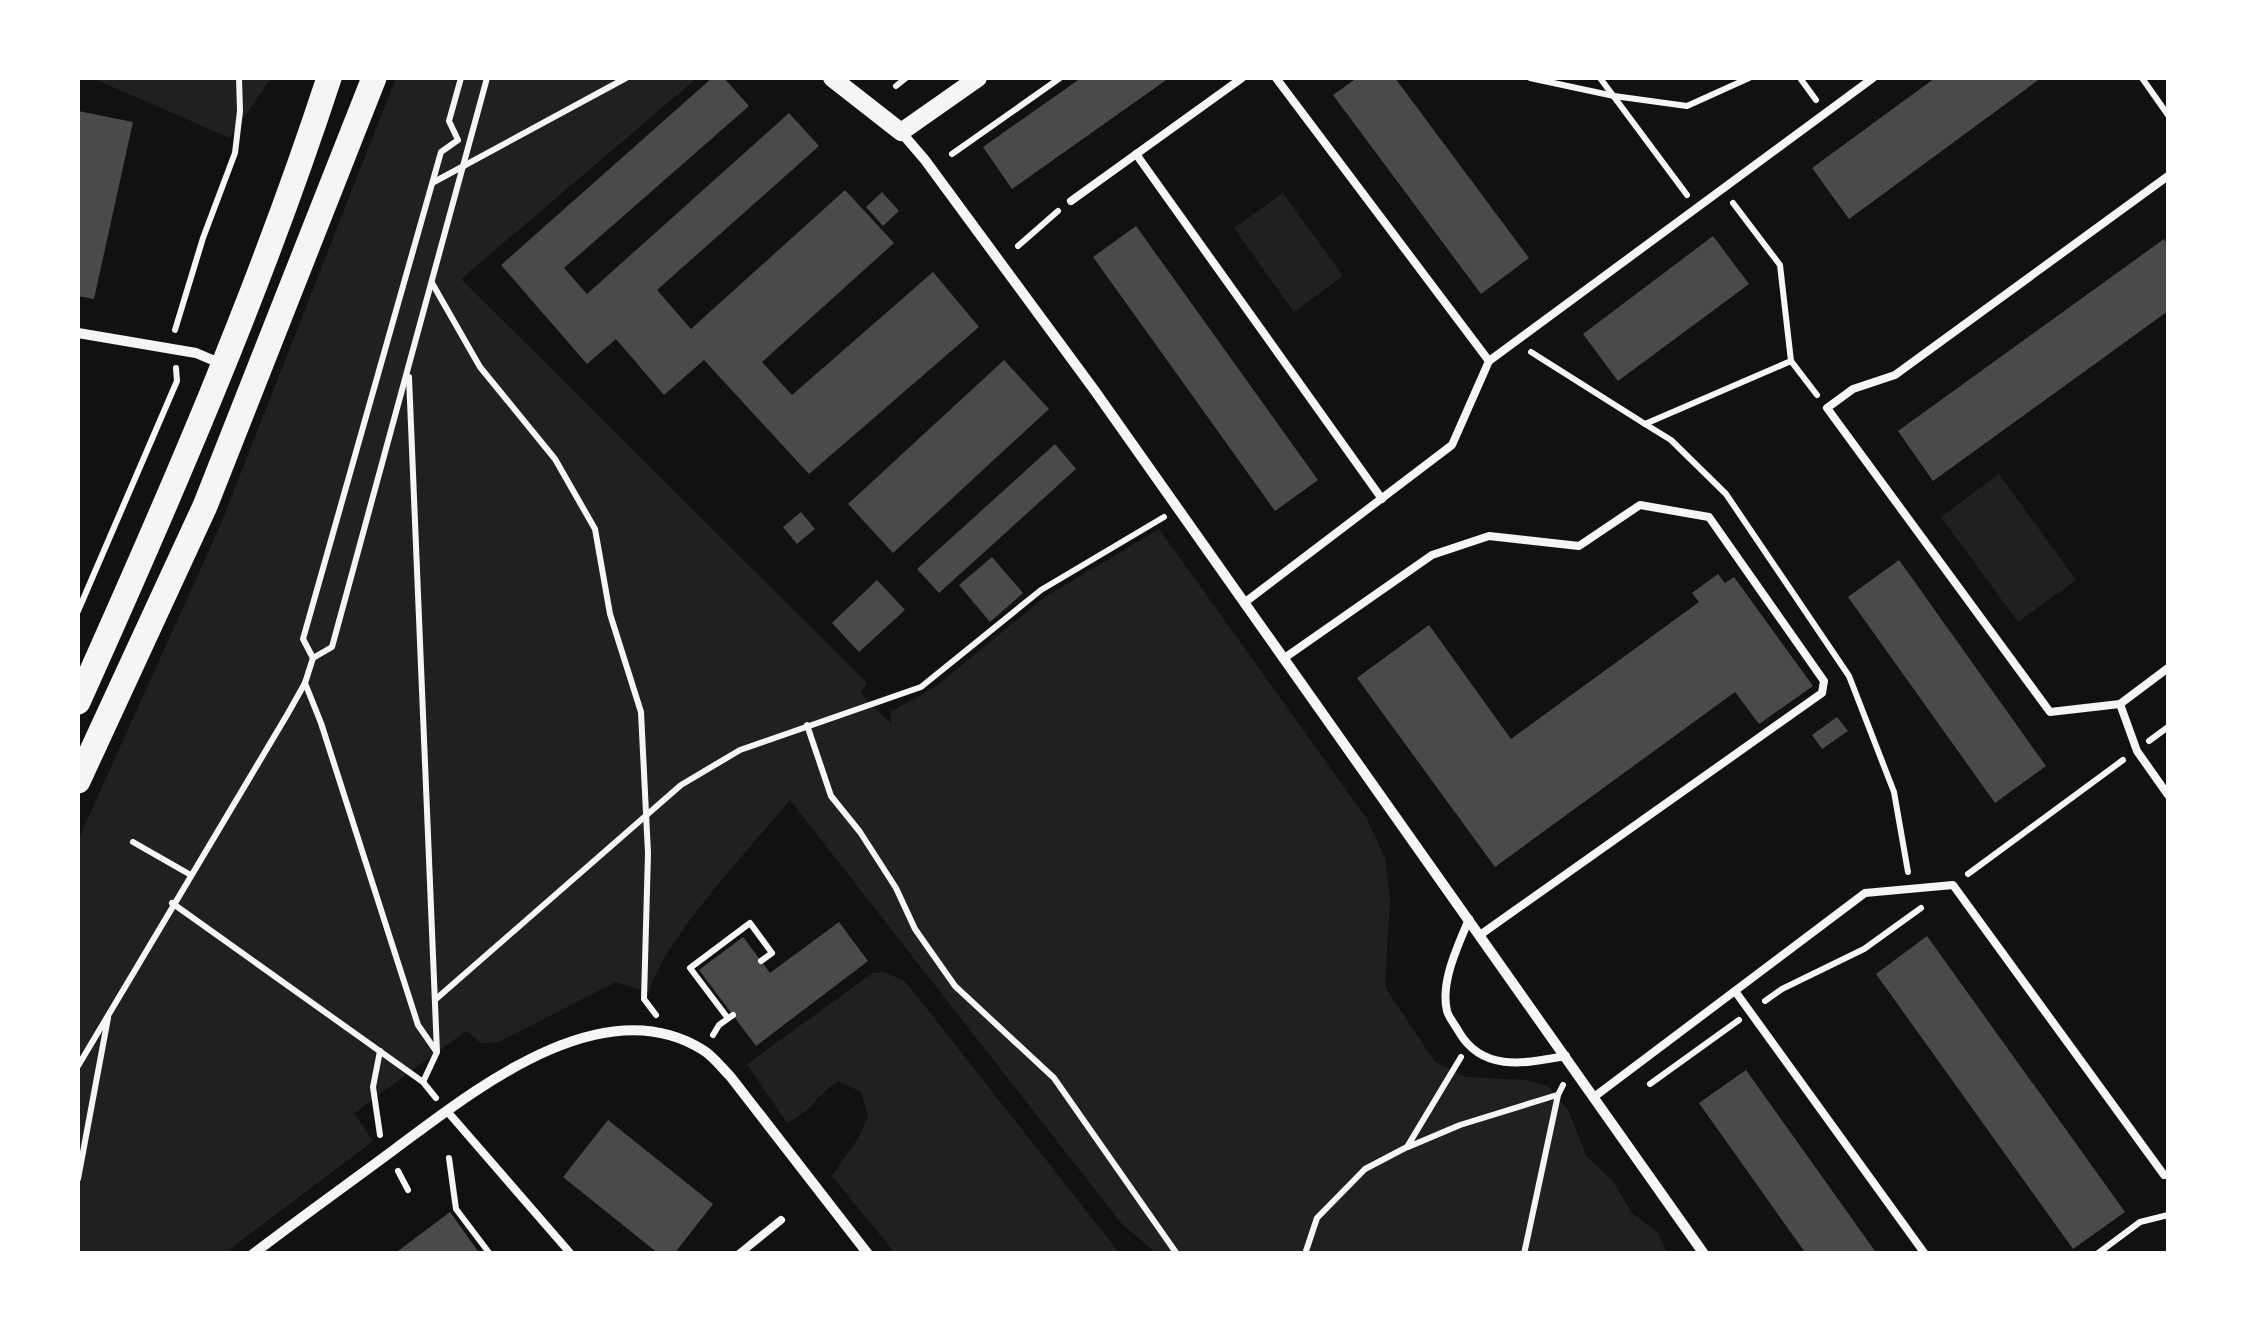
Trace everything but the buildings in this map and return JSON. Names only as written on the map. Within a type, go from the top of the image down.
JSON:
[{"type":"main road","points":[[78,702],[225,366],[291,194],[330,78]]},
{"type":"main road","points":[[78,781],[205,506],[374,78]]},
{"type":"street","points":[[832,78],[901,132],[925,160],[1083,375],[1704,1254]]},
{"type":"street","points":[[901,132],[978,78]]},
{"type":"street","points":[[78,333],[196,352],[225,366]]},
{"type":"street","points":[[253,1254],[270,1248],[447,1111],[522,1062],[579,1038],[638,1030],[672,1036],[704,1050],[730,1076],[868,1254]]},
{"type":"lane","points":[[1071,201],[1242,78]]},
{"type":"lane","points":[[1276,78],[1489,361]]},
{"type":"lane","points":[[1243,604],[1452,445],[1489,361],[1873,78]]},
{"type":"lane","points":[[1136,154],[1382,499]]},
{"type":"lane","points":[[2168,176],[1895,374],[1853,389],[1826,408],[2050,712],[2120,704],[2168,668]]},
{"type":"lane","points":[[1283,660],[1432,555],[1489,536],[1579,546],[1640,504],[1709,517],[1824,682],[1822,693],[1480,936]]},
{"type":"lane","points":[[2120,704],[2136,750],[2168,794]]},
{"type":"lane","points":[[1594,1097],[1865,893],[1953,885],[2164,1175]]},
{"type":"lane","points":[[1469,919],[1447,984],[1448,1012],[1468,1046],[1489,1060],[1522,1064],[1566,1056]]},
{"type":"lane","points":[[1735,991],[1925,1254]]},
{"type":"lane","points":[[447,1111],[571,1254]]},
{"type":"lane","points":[[739,1254],[781,1220]]},
{"type":"path","points":[[313,658],[303,639],[432,183],[442,152],[458,140],[449,122],[461,78]]},
{"type":"path","points":[[78,1066],[305,683],[313,658],[332,647],[488,78]]},
{"type":"path","points":[[432,183],[626,78]]},
{"type":"path","points":[[896,86],[906,78]]},
{"type":"path","points":[[952,154],[1060,78]]},
{"type":"path","points":[[1530,78],[1687,106],[1749,78]]},
{"type":"path","points":[[1600,78],[1696,208]]},
{"type":"path","points":[[2142,78],[2168,115]]},
{"type":"path","points":[[1722,188],[1780,265],[1791,361],[1826,408]]},
{"type":"path","points":[[1018,246],[1071,201]]},
{"type":"path","points":[[432,282],[480,367],[555,459],[595,529],[610,614],[641,712],[646,815],[644,999],[672,1036]]},
{"type":"path","points":[[1516,342],[1645,424],[1791,361]]},
{"type":"path","points":[[408,371],[436,999],[437,1052],[423,1082]]},
{"type":"path","points":[[436,999],[681,785],[740,750],[922,687],[1041,590],[1176,510]]},
{"type":"path","points":[[305,683],[418,1025],[437,1052]]},
{"type":"path","points":[[807,724],[831,796],[896,888],[915,930],[955,986],[1054,1078],[1178,1254]]},
{"type":"path","points":[[133,842],[189,874]]},
{"type":"path","points":[[172,902],[423,1082],[447,1111]]},
{"type":"path","points":[[726,1016],[690,968],[750,923],[772,952],[761,961]]},
{"type":"path","points":[[78,1179],[108,1014]]},
{"type":"path","points":[[1407,1147],[1468,1046]]},
{"type":"path","points":[[380,1052],[373,1087],[380,1135]]},
{"type":"path","points":[[1524,1254],[1563,1085]]},
{"type":"path","points":[[1305,1254],[1317,1218],[1365,1169],[1460,1125],[1558,1095]]},
{"type":"path","points":[[448,1158],[456,1209],[490,1254]]},
{"type":"path","points":[[397,1170],[408,1190]]},
{"type":"path","points":[[2097,1254],[2140,1222],[2168,1216]]},
{"type":"shaded area","points":[[92,78],[271,78],[230,138]]},
{"type":"shaded area","points":[[396,78],[697,78],[461,279],[867,683],[860,693],[892,725],[890,712],[935,687],[1045,597],[1159,529],[1367,819],[1385,858],[1390,899],[1385,987],[1435,1062],[1466,1077],[1526,1080],[1548,1086],[1568,1110],[1587,1157],[1612,1180],[1632,1213],[1658,1233],[1667,1253],[1156,1253],[1122,1224],[790,800],[671,947],[649,993],[616,982],[499,1042],[481,1043],[466,1031],[354,1113],[373,1141],[225,1253],[78,1254],[78,840],[220,526]]},
{"type":"shaded area","points":[[1283,193],[1343,276],[1294,312],[1234,228]]},
{"type":"shaded area","points":[[1999,474],[2076,580],[2018,622],[1941,517]]},
{"type":"shaded area","points":[[883,972],[905,981],[1117,1250],[1113,1254],[895,1253],[832,1176],[859,1137],[868,1115],[861,1092],[839,1081],[787,1123],[747,1064],[873,973]]}]
